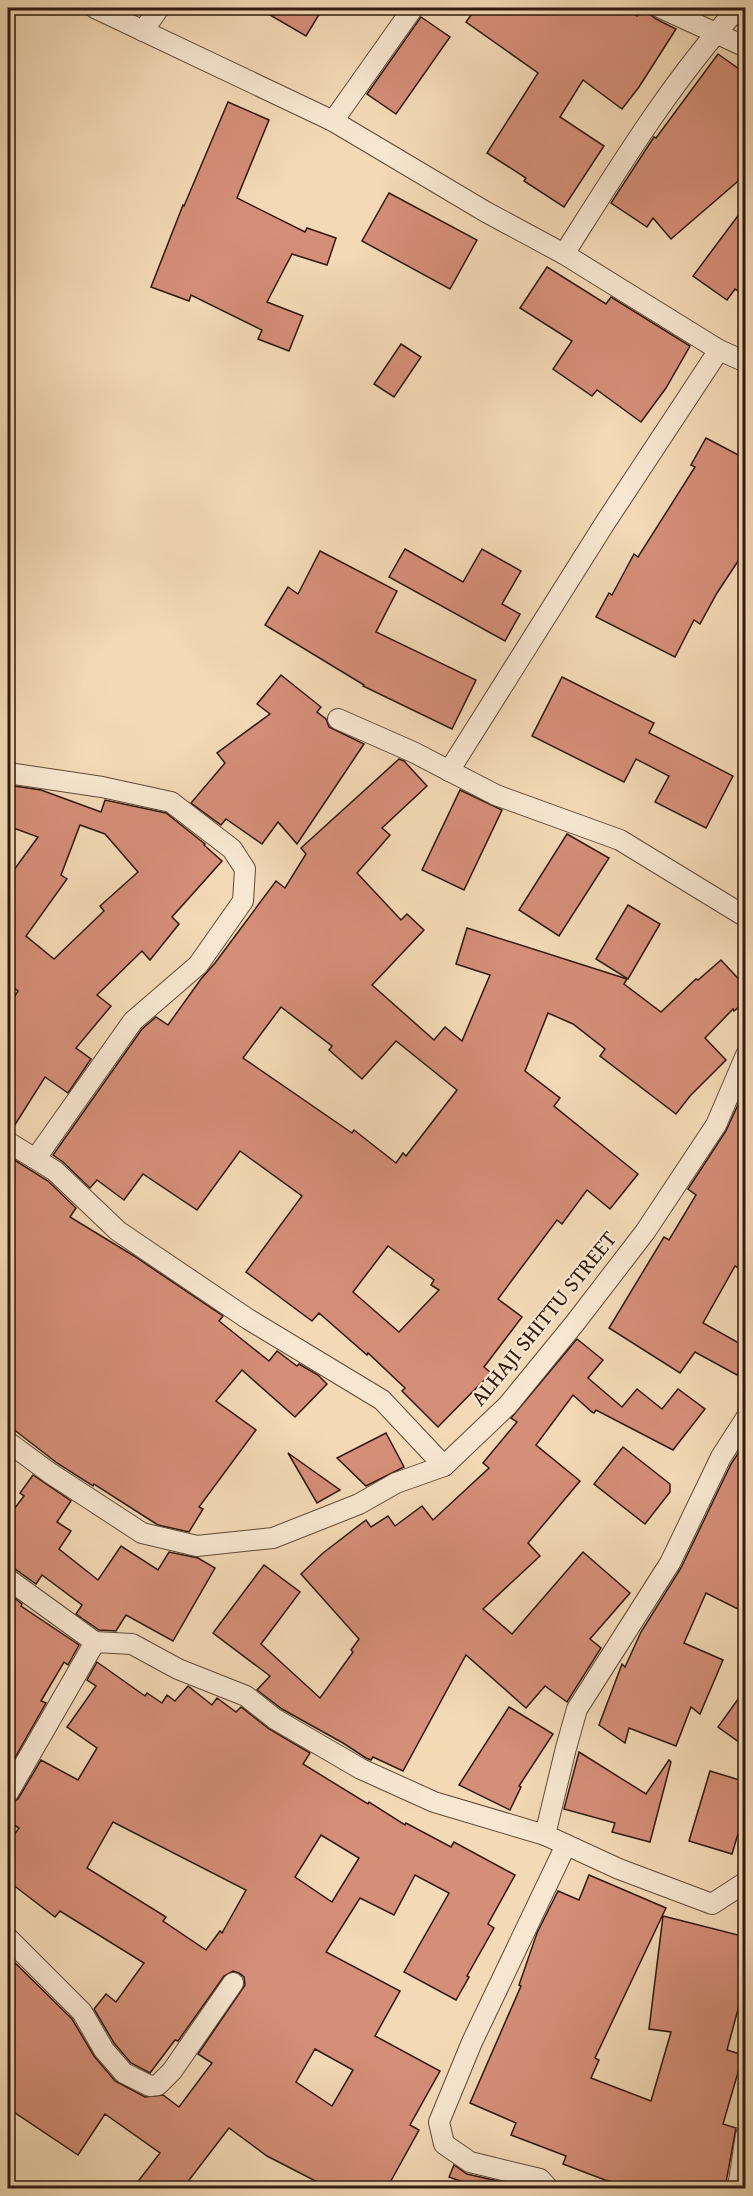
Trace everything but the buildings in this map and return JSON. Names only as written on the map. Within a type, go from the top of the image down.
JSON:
[{"type":"street","points":[[95,8],[333,121],[486,212],[564,254],[719,350],[746,362]]},
{"type":"street","points":[[143,31],[159,8]]},
{"type":"street","points":[[333,121],[413,8]]},
{"type":"street","points":[[661,8],[746,47]]},
{"type":"street","points":[[564,254],[656,110],[715,33],[738,8]]},
{"type":"street","points":[[449,771],[605,523],[719,350]]},
{"type":"street","points":[[338,719],[413,752],[496,795],[620,840],[746,916]]},
{"type":"street","points":[[8,773],[102,787],[171,802],[232,849],[245,869],[243,901],[198,965],[133,1021],[36,1158]]},
{"type":"street","name":"ALHAJI SHITTU STREET","points":[[8,1442],[50,1473],[141,1533],[197,1546],[273,1538],[359,1504],[396,1483],[444,1466],[508,1405],[645,1232],[716,1125],[746,1055]]},
{"type":"street","points":[[8,1142],[55,1171],[118,1231],[248,1319],[382,1400],[444,1466]]},
{"type":"street","points":[[545,1835],[577,1709],[670,1563],[721,1457],[746,1418]]},
{"type":"street","points":[[8,1580],[95,1642],[132,1644],[178,1669],[246,1696],[275,1719],[361,1769],[434,1802],[545,1835],[619,1869],[712,1904],[746,1882]]},
{"type":"street","points":[[8,1793],[95,1642]]},
{"type":"street","points":[[540,2185],[470,2162],[444,2144],[439,2122],[472,2042],[566,1845]]},
{"type":"street","points":[[8,1938],[82,2012],[104,2050],[124,2073],[150,2086],[158,2085],[172,2071],[233,1983]]},
{"type":"street","points":[[738,2188],[746,2134]]}]
